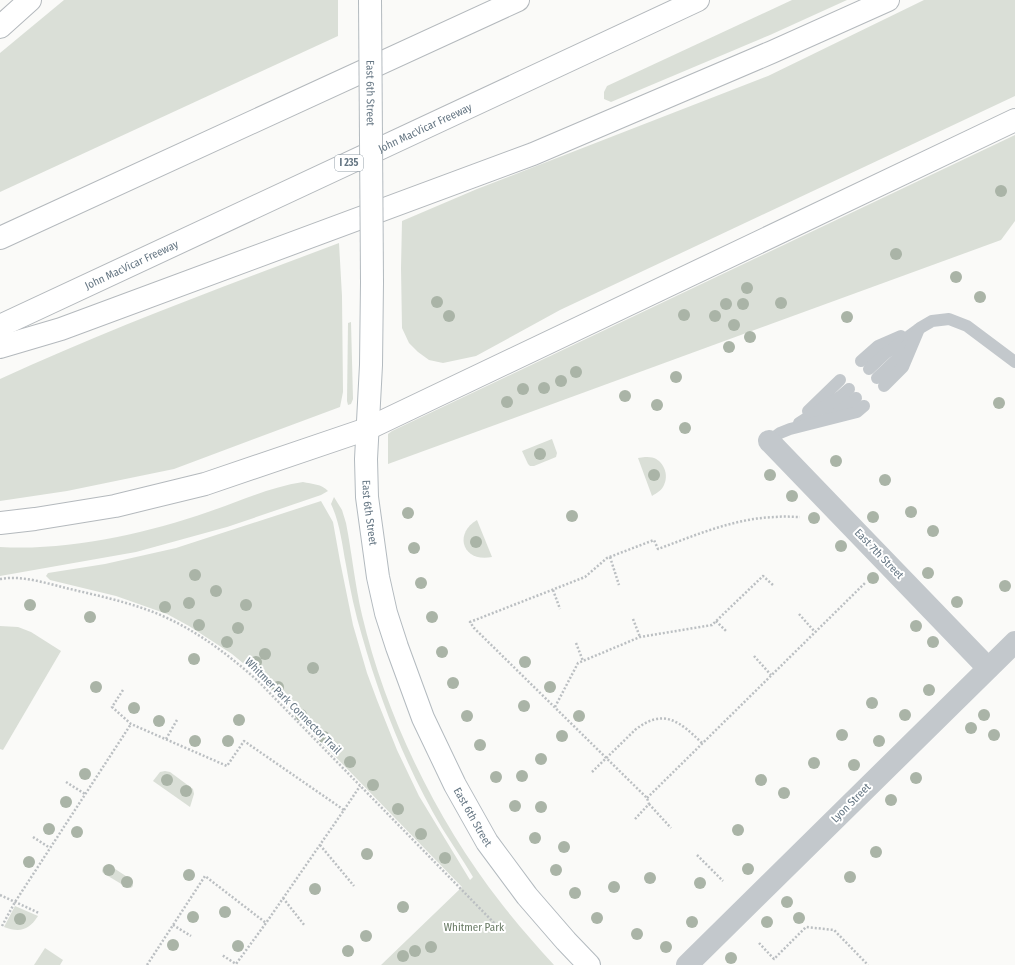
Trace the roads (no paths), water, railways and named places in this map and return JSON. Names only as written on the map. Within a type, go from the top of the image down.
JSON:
[{"type":"main road","points":[[0,27],[30,0]]},
{"type":"main road","name":"East 6th Street","points":[[370,0],[372,282],[371,365],[366,459],[367,497],[378,577],[386,612],[397,647],[423,718],[455,785],[487,842],[527,896],[588,965]]},
{"type":"main road","points":[[0,238],[518,0]]},
{"type":"main road","name":"John MacVicar Freeway","points":[[0,326],[698,0]]},
{"type":"main road","points":[[0,347],[61,329],[533,154],[772,52],[888,0]]},
{"type":"main road","points":[[0,523],[115,506],[205,484],[367,429],[1015,120]]},
{"type":"street","name":"East 7th Street","points":[[769,441],[988,668]]},
{"type":"street","name":"Lyon Street","points":[[686,965],[1015,642]]},
{"type":"lane","points":[[920,328],[896,360],[873,374],[878,346],[920,328],[932,321],[949,319],[967,326],[1015,362]]},
{"type":"lane","points":[[790,429],[840,380]]},
{"type":"lane","points":[[769,441],[841,396],[856,398],[857,412],[790,429]]},
{"type":"park label","name":"Whitmer Park","points":[[474,927]]}]
